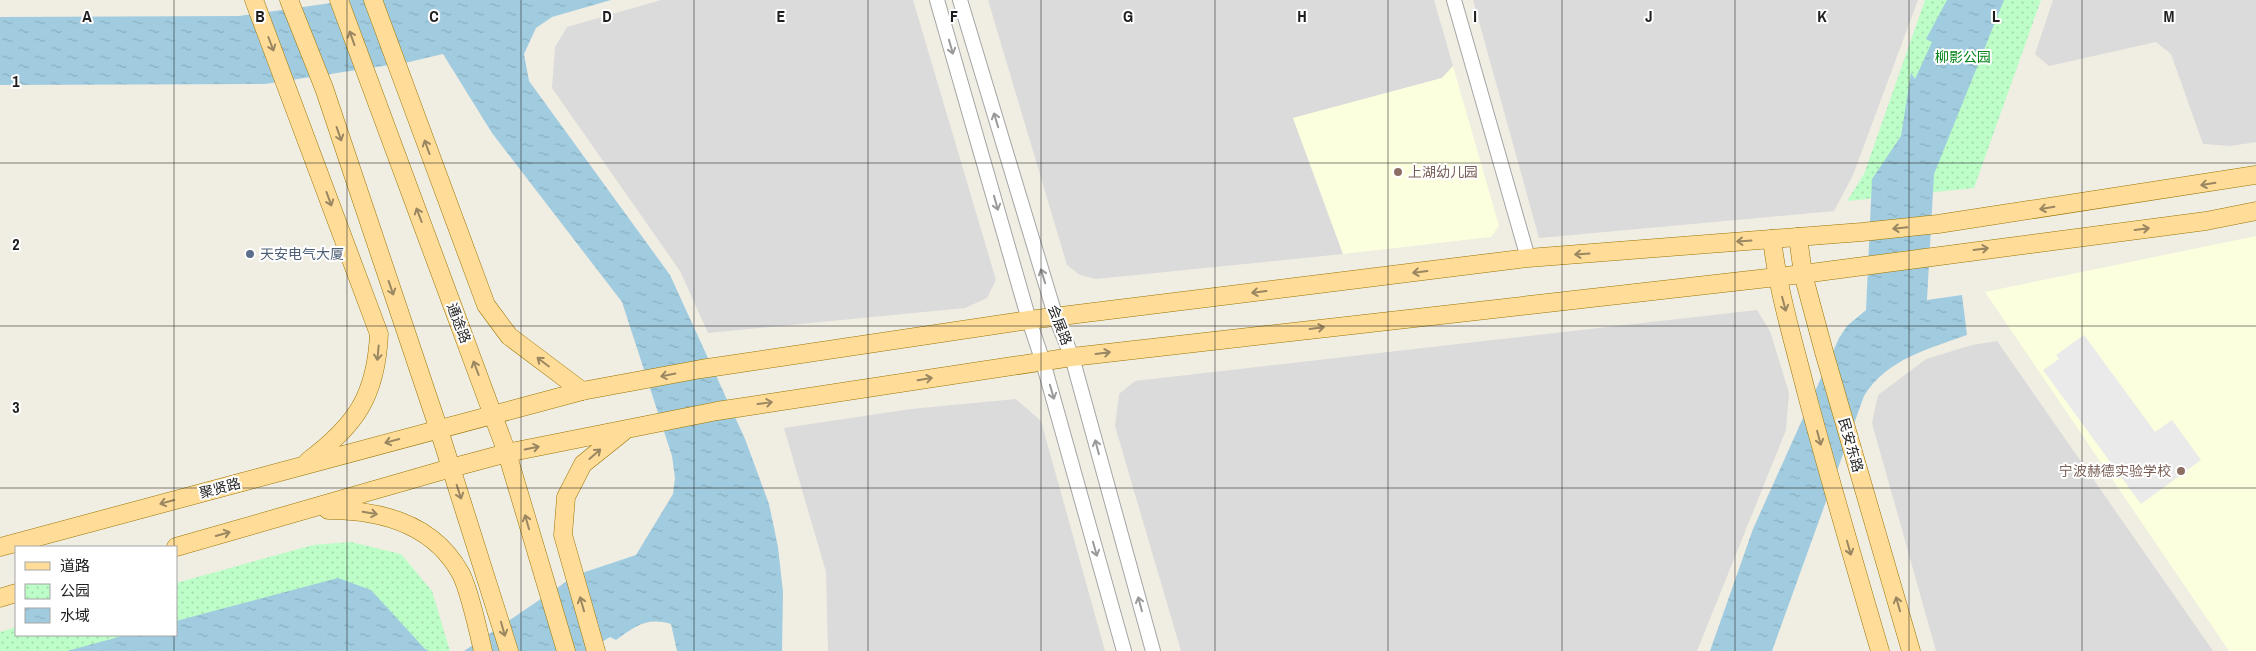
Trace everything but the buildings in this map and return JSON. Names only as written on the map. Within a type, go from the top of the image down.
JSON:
[{"type":"main road","points":[[254,0],[379,334],[378,359],[368,393],[355,417],[324,449],[302,466]]},
{"type":"main road","name":"通途路","points":[[339,0],[507,453],[540,569],[566,651]]},
{"type":"main road","points":[[373,0],[486,305],[509,336],[582,391]]},
{"type":"main road","points":[[290,1],[324,88],[439,430],[509,651]]},
{"type":"main road","name":"聚贤路","points":[[0,546],[582,391],[701,369],[1029,320],[1528,258],[1862,232],[1938,224],[2256,176]]},
{"type":"main road","points":[[178,546],[507,453],[716,411],[1072,357],[1776,275],[1803,274],[2206,221],[2256,211]]},
{"type":"main road","name":"民安东路","points":[[1798,237],[1803,274],[1824,352],[1911,651]]},
{"type":"main road","name":"民安东路","points":[[1772,239],[1776,275],[1806,390],[1880,651]]},
{"type":"main road","points":[[596,651],[563,535],[566,497],[583,464],[628,429]]},
{"type":"main road","points":[[304,510],[354,510],[378,514],[412,526],[440,544],[461,575],[484,651]]},
{"type":"main road","points":[[0,598],[15,593]]},
{"type":"street","name":"会展路","points":[[937,0],[1029,320],[1043,362],[1124,651]]},
{"type":"street","name":"会展路","points":[[960,0],[1056,318],[1072,357],[1153,651]]},
{"type":"street","points":[[1454,0],[1528,258]]},
{"type":"shaded area","points":[[661,0],[913,0],[996,280],[987,298],[965,308],[708,333],[680,271],[552,88],[555,47],[567,27]]},
{"type":"shaded area","points":[[988,0],[1434,0],[1453,66],[1442,78],[1293,118],[1343,254],[1096,279],[1080,275],[1067,265]]},
{"type":"shaded area","points":[[1473,0],[1918,0],[1853,175],[1834,211],[1539,238]]},
{"type":"shaded area","points":[[2053,0],[2256,0],[2256,142],[2231,146],[2203,144],[2171,54],[2156,42],[2049,66],[2035,54]]},
{"type":"shaded area","name":"上湖幼儿园","points":[[1453,66],[1499,226],[1491,237],[1343,254],[1293,118],[1442,78]]},
{"type":"shaded area","name":"宁波赫德实验学校","points":[[2256,236],[2256,651],[2229,651],[1985,292]]},
{"type":"shaded area","points":[[1757,310],[1770,331],[1789,393],[1786,430],[1697,651],[1181,651],[1115,426],[1119,394],[1135,381]]},
{"type":"shaded area","points":[[2084,335],[2155,432],[2172,420],[2201,460],[2141,504],[2043,370],[2059,359],[2056,355]]},
{"type":"shaded area","points":[[1997,341],[2213,651],[1936,651],[1872,423],[1878,395],[1926,359],[1972,345]]},
{"type":"shaded area","points":[[1016,399],[1041,421],[1105,651],[828,651],[826,572],[784,428],[911,409]]},
{"type":"green space","name":"柳影公园","points":[[1925,0],[2041,0],[1974,188],[1847,201],[1864,174]]},
{"type":"green space","points":[[351,542],[401,554],[432,591],[450,651],[0,651],[0,632],[15,627],[15,636],[178,636],[178,582],[313,545]]},
{"type":"water","points":[[352,0],[611,0],[552,17],[536,28],[524,54],[529,81],[670,275],[745,439],[769,504],[778,547],[783,592],[782,651],[677,651],[671,624],[648,622],[636,627],[616,640],[610,637],[587,651],[464,651],[576,575],[636,555],[673,494],[675,478],[672,456],[622,302],[492,133],[443,54],[409,62],[265,84],[0,85],[0,17],[239,16]]},
{"type":"water","points":[[1947,0],[2004,0],[1934,174],[1927,300],[1962,295],[1967,335],[1923,351],[1896,364],[1873,383],[1864,396],[1772,651],[1710,651],[1753,529],[1839,338],[1847,326],[1866,310],[1872,179],[1901,136],[1911,73],[1915,79],[1932,42],[1926,39]]},
{"type":"water","points":[[338,578],[371,590],[425,649],[429,651],[67,651],[122,636],[178,636],[178,620]]},
{"type":"place","name":"上湖幼儿园","points":[[1398,172]]},
{"type":"place","name":"天安电气大厦","points":[[250,254]]},
{"type":"place","name":"宁波赫德实验学校","points":[[2181,471]]}]
